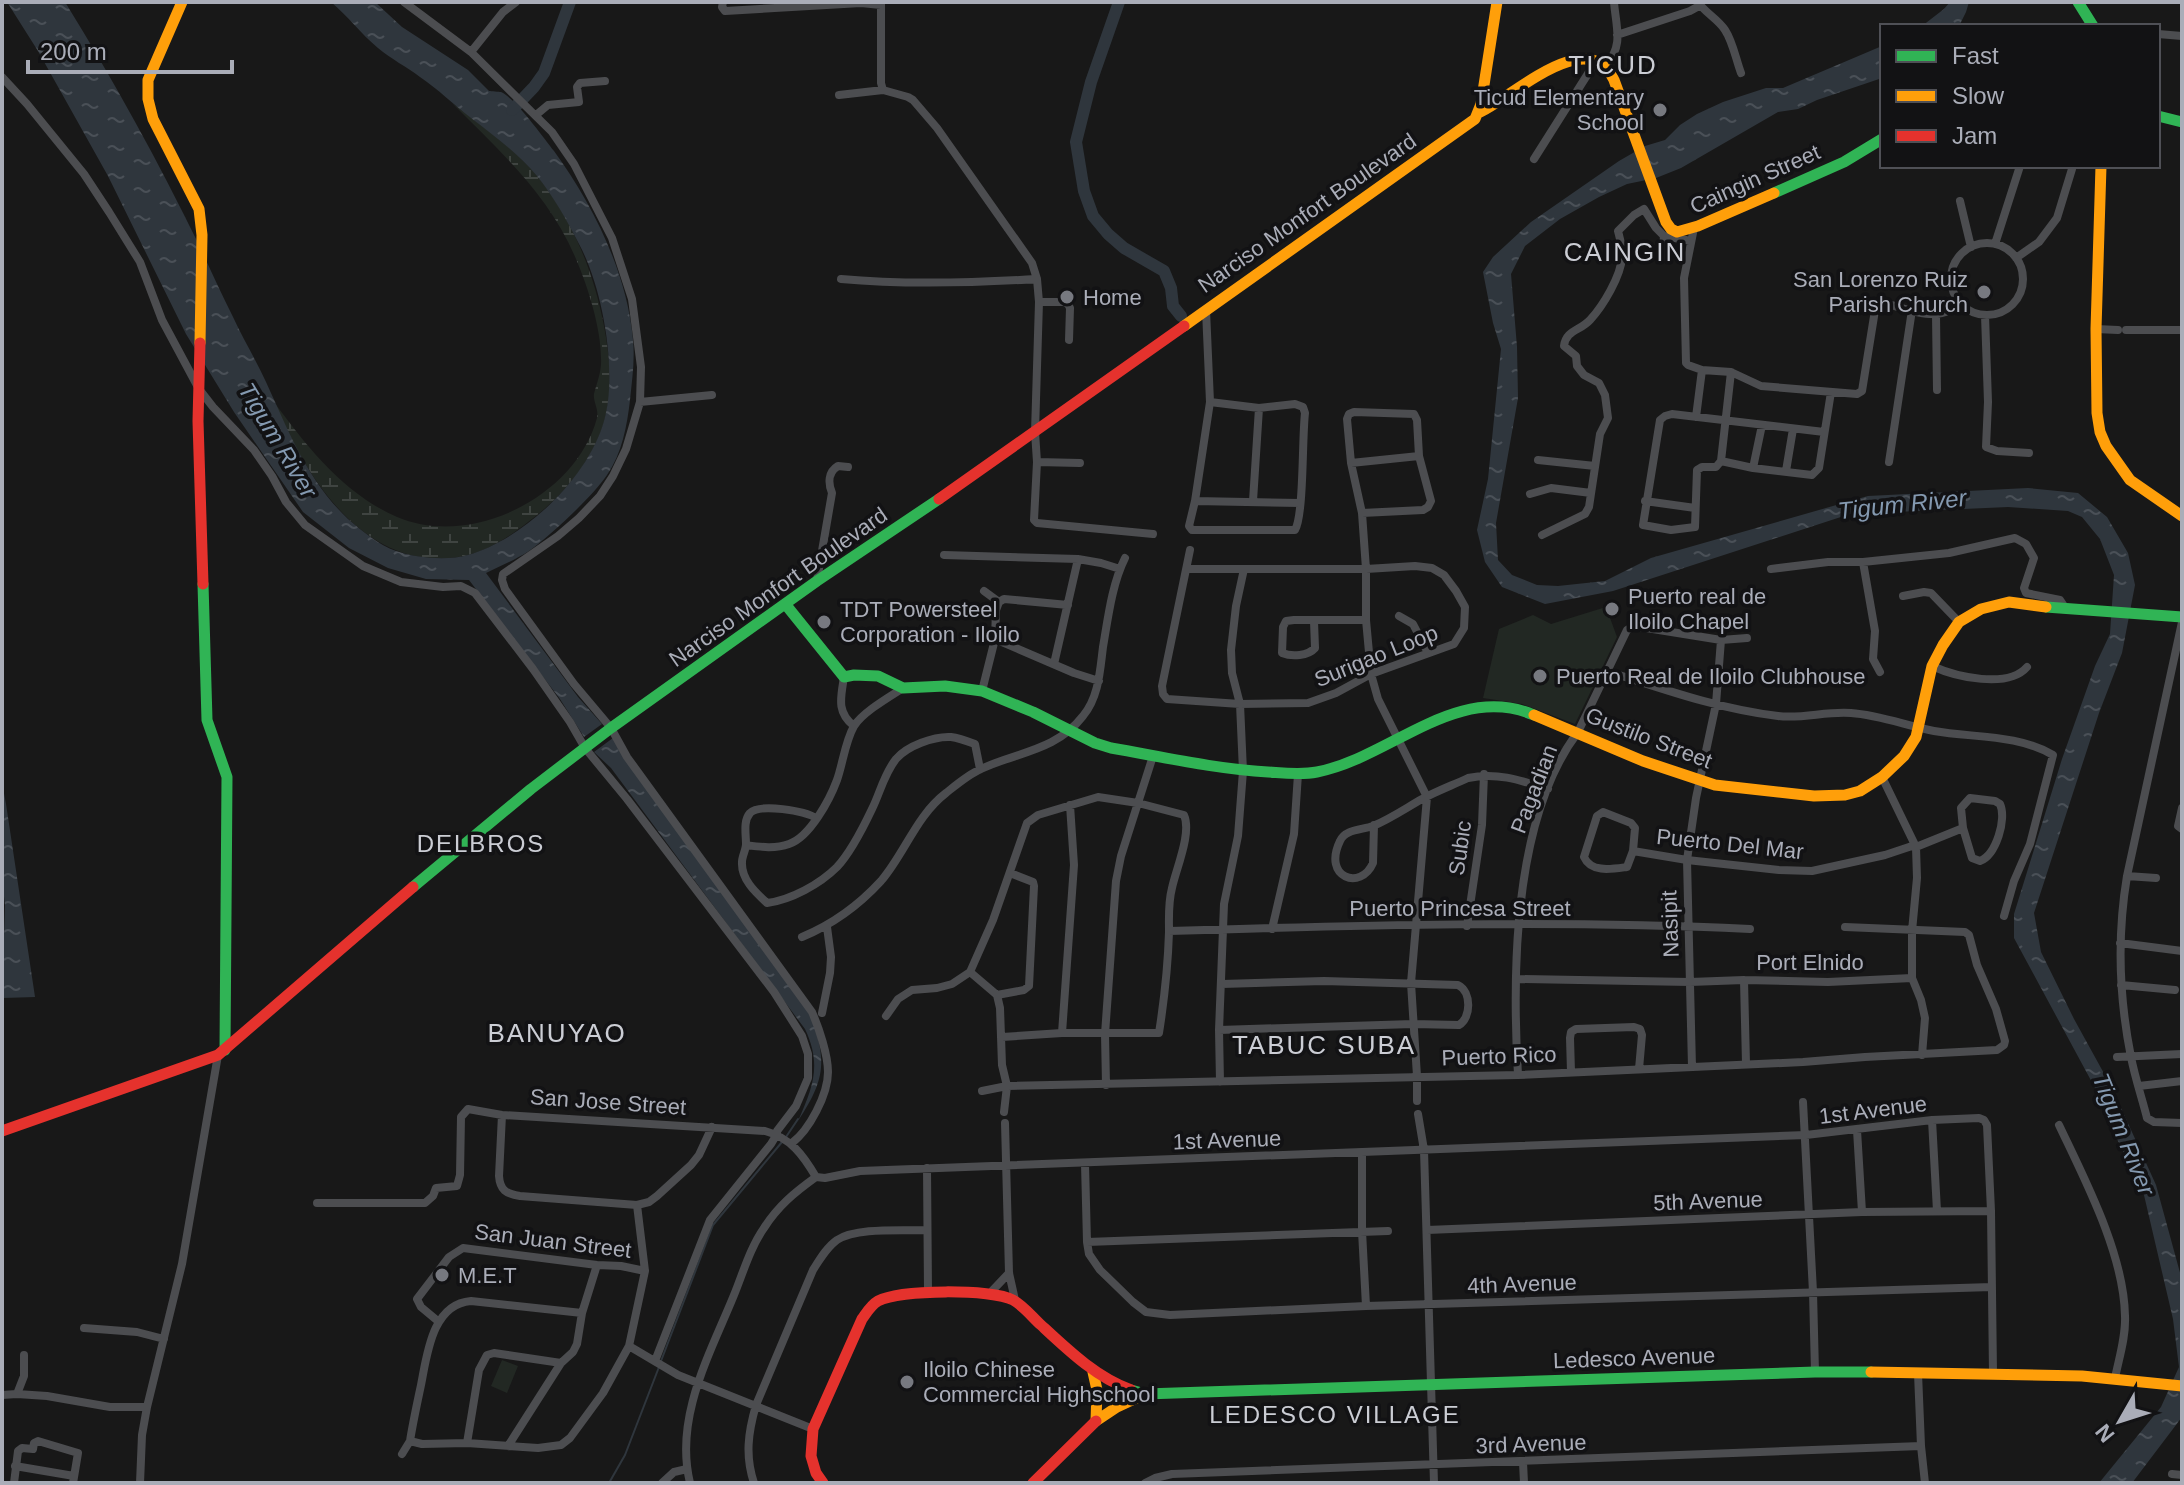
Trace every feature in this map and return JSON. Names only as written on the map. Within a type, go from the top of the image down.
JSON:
[{"type":"street","points":[[140,1483],[142,1435],[147,1407],[182,1264],[222,1052],[227,777],[207,720],[199,389],[202,235],[199,209],[153,119],[148,99],[148,80],[182,2]]},
{"type":"street","points":[[404,2],[471,52],[552,132],[574,164],[612,238],[632,299],[641,367],[640,402],[626,449],[600,496],[558,536],[507,569],[502,580],[505,589],[611,728],[627,757],[812,1012],[828,1071],[819,1103],[804,1134],[783,1138],[710,1220],[655,1361]]},
{"type":"street","points":[[471,52],[503,12],[516,2]]},
{"type":"street","points":[[723,2],[725,11],[881,3],[883,90]]},
{"type":"street","points":[[1478,113],[1497,2]]},
{"type":"street","points":[[1534,159],[1601,63],[1614,57],[1618,47],[1614,2]]},
{"type":"street","points":[[2078,2],[2092,24]]},
{"type":"street","points":[[1617,35],[1690,11],[1699,4],[1725,30],[1741,73]]},
{"type":"street","points":[[2160,34],[2182,36]]},
{"type":"street","points":[[1478,113],[1537,75],[1567,62],[1582,60],[1601,63]]},
{"type":"street","name":"Caingin Street","points":[[1601,63],[1628,120],[1655,195],[1671,229],[1677,232],[1694,228],[1844,162],[1880,140]]},
{"type":"street","points":[[2,77],[84,174],[132,246],[162,320],[199,389],[254,450],[286,502],[305,525],[363,566],[401,582],[461,586],[475,593],[533,669],[585,748],[764,980],[802,1036],[808,1054],[808,1078],[796,1106],[777,1131],[804,1157],[816,1177],[776,1210],[755,1243],[691,1403],[687,1437],[690,1483]]},
{"type":"street","points":[[533,112],[548,105],[579,102],[577,87],[580,83],[605,81]]},
{"type":"street","points":[[839,95],[883,90],[908,97],[937,128],[1032,263],[1039,302],[1037,462],[1033,516],[1037,523],[1153,534]]},
{"type":"street","name":"Narciso Monfort Boulevard","points":[[2,1131],[222,1052],[467,841],[611,728],[817,581],[1035,432],[1475,119],[1478,113]]},
{"type":"street","points":[[2160,116],[2182,122]]},
{"type":"street","points":[[1995,244],[2019,168]]},
{"type":"street","points":[[2101,168],[2096,329],[2100,432],[2130,480],[2182,516]]},
{"type":"street","points":[[2016,258],[2039,242],[2057,218],[2072,169]]},
{"type":"street","points":[[1960,201],[1971,247]]},
{"type":"street","points":[[1542,535],[1585,514],[1589,507],[1600,434],[1608,418],[1605,395],[1599,383],[1584,375],[1577,366],[1576,356],[1564,346],[1569,333],[1588,322],[1611,292],[1622,257],[1618,231],[1644,209],[1664,236],[1691,241]]},
{"type":"street","points":[[1694,228],[1684,278],[1686,363],[1702,370],[1731,372],[1761,386],[1857,394],[1862,391],[1876,304],[1882,302],[1936,315],[1952,309],[1958,300]]},
{"type":"street","points":[[1662,258],[1664,236]]},
{"type":"street","points":[[1995,244],[2016,258],[2022,271],[2020,293],[2006,310],[1985,315],[1970,311],[1958,300],[1952,288],[1951,274],[1959,256],[1971,247],[1995,244]]},
{"type":"street","points":[[841,279],[984,282],[1037,279]]},
{"type":"street","points":[[1039,302],[1068,304],[1069,340]]},
{"type":"street","points":[[1206,310],[1210,402],[1189,526],[1192,530],[1295,530],[1298,527],[1300,503],[1303,407],[1295,404],[1259,408],[1210,402]]},
{"type":"street","points":[[1889,462],[1912,310]]},
{"type":"street","points":[[1936,315],[1937,390]]},
{"type":"street","points":[[1985,315],[1986,447],[1997,451],[2029,453]]},
{"type":"street","points":[[2096,329],[2182,330]]},
{"type":"street","points":[[1696,417],[1702,370]]},
{"type":"street","points":[[1643,525],[1671,530],[1694,528],[1697,470],[1716,467],[1721,461],[1731,372]]},
{"type":"street","points":[[1721,461],[1753,468],[1817,473],[1831,392]]},
{"type":"street","points":[[640,402],[712,395]]},
{"type":"street","points":[[1253,501],[1259,408]]},
{"type":"street","points":[[1362,513],[1423,510],[1428,507],[1431,501],[1419,456],[1414,414],[1354,412],[1347,419],[1351,463],[1362,513],[1371,674],[1378,699],[1427,797],[1411,983],[1417,1101]]},
{"type":"street","points":[[1637,537],[1643,525],[1660,420],[1665,416],[1672,414],[1824,432]]},
{"type":"street","points":[[1753,468],[1762,425]]},
{"type":"street","points":[[1786,471],[1793,429]]},
{"type":"street","points":[[1351,463],[1419,456]]},
{"type":"street","points":[[1538,460],[1595,466]]},
{"type":"street","points":[[1037,462],[1080,463]]},
{"type":"street","points":[[817,581],[832,493],[829,481],[838,466],[848,467]]},
{"type":"street","points":[[1530,494],[1551,488],[1591,493]]},
{"type":"street","points":[[1195,501],[1300,503]]},
{"type":"street","points":[[1645,501],[1695,508]]},
{"type":"street","points":[[1771,569],[1949,553],[2015,538],[2026,544],[2034,558],[2024,588],[2026,593],[2060,600],[2066,609]]},
{"type":"street","points":[[1190,550],[1188,569],[1366,569]]},
{"type":"street","points":[[944,555],[1078,559],[1120,569]]},
{"type":"street","points":[[802,937],[827,927],[881,880],[928,808],[980,769],[1036,750],[1069,730],[1084,716],[1099,681],[1106,631],[1125,558]]},
{"type":"street","points":[[1054,664],[1078,559]]},
{"type":"street","points":[[1863,562],[1875,631],[1873,659],[1880,672]]},
{"type":"street","name":"Surigao Loop","points":[[1188,569],[1173,627],[1163,694],[1175,701],[1240,704],[1308,703],[1336,693],[1371,674],[1454,644],[1464,628],[1465,607],[1444,575],[1432,568],[1415,566],[1366,569]]},
{"type":"street","points":[[1220,1082],[1224,904],[1238,836],[1243,771],[1240,704],[1232,673],[1231,650],[1244,569]]},
{"type":"street","points":[[984,591],[999,602]]},
{"type":"street","points":[[1903,596],[1931,593],[1959,622],[1981,609],[2009,602],[2182,620],[2127,876],[2120,943],[2121,985],[2131,1057],[2148,1120],[2182,1123]]},
{"type":"street","points":[[982,691],[995,639],[999,602],[1004,599],[1068,605]]},
{"type":"street","points":[[786,605],[844,677],[840,701],[842,714],[854,726]]},
{"type":"street","points":[[1399,616],[1413,624],[1428,653]]},
{"type":"street","points":[[1314,621],[1313,650],[1305,654],[1282,653],[1286,621],[1366,620]]},
{"type":"street","name":"Gustilo Street","points":[[903,688],[945,686],[982,691],[1111,748],[1243,771],[1298,774],[1341,765],[1460,710],[1482,706],[1523,710],[1643,761],[1700,781],[1763,791],[1845,795],[1860,791],[1882,777],[1904,756],[1919,728],[1932,666],[1959,622]]},
{"type":"street","name":"Pagadian","points":[[1518,1075],[1519,925],[1528,859],[1548,789],[1568,746],[1578,732],[1627,630],[1634,626],[1721,640]]},
{"type":"street","points":[[1700,781],[1716,704],[1721,640],[1747,638]]},
{"type":"street","points":[[980,639],[995,639],[1099,681]]},
{"type":"street","points":[[1932,666],[1947,673],[1980,679],[2011,678],[2020,675],[2027,667]]},
{"type":"street","points":[[1607,671],[1704,702],[1791,717],[1852,713],[1944,733],[1974,734],[2026,743],[2053,755],[2030,844],[2014,881],[2004,916]]},
{"type":"street","points":[[844,677],[878,676],[903,688]]},
{"type":"street","points":[[746,845],[777,847],[792,844],[803,835],[826,803],[837,781],[854,726],[903,688]]},
{"type":"street","points":[[816,818],[801,812],[760,809],[748,816],[742,862],[744,876],[767,903],[797,894],[837,867],[871,812],[887,774],[897,758],[911,748],[951,737],[975,744],[980,769]]},
{"type":"street","points":[[1106,1085],[1105,1034],[1116,881],[1153,756]]},
{"type":"street","points":[[1272,929],[1294,834],[1298,774]]},
{"type":"street","points":[[1374,825],[1370,869],[1354,878],[1339,873],[1334,860],[1340,839],[1349,832],[1374,825],[1468,778],[1484,774],[1518,779],[1548,789]]},
{"type":"street","name":"Subic","points":[[1467,926],[1482,825],[1484,774]]},
{"type":"street","points":[[1882,777],[1916,846],[1912,978],[1925,1018],[1922,1055]]},
{"type":"street","name":"Nasipit","points":[[1692,1067],[1687,860],[1700,781]]},
{"type":"street","points":[[886,1016],[898,999],[912,990],[952,984],[970,972],[993,920],[1027,823],[1038,815],[1098,797],[1184,815],[1187,820],[1183,847],[1168,914],[1159,1033],[1062,1033],[1002,1037]]},
{"type":"street","points":[[1970,798],[2000,804],[2004,815],[1994,849],[1987,858],[1980,861],[1972,858],[1963,828],[1961,808],[1970,798]]},
{"type":"street","points":[[1062,1033],[1074,865],[1070,805]]},
{"type":"street","points":[[2182,808],[2178,823],[2182,829]]},
{"type":"street","points":[[1603,812],[1631,823],[1635,828],[1633,851],[1627,867],[1593,868],[1587,865],[1584,857],[1597,816],[1603,812]]},
{"type":"street","name":"Puerto Del Mar","points":[[1633,851],[1687,860],[1812,871],[1885,855],[1963,828]]},
{"type":"street","points":[[997,995],[1024,990],[1029,986],[1034,886],[1033,882],[1010,873]]},
{"type":"street","points":[[2127,876],[2156,878]]},
{"type":"street","name":"Puerto Princesa Street","points":[[1169,931],[1416,924],[1750,929]]},
{"type":"street","points":[[822,1013],[831,965],[827,927]]},
{"type":"street","points":[[1845,927],[1912,931]]},
{"type":"street","name":"Puerto Rico","points":[[982,1091],[1007,1086],[1518,1075],[1922,1055],[1997,1050],[2004,1045],[1996,1009],[1977,965],[1969,935],[1958,930],[1912,931]]},
{"type":"street","points":[[2120,943],[2182,951]]},
{"type":"street","points":[[970,972],[997,995],[1002,1065],[1007,1086],[1004,1112]]},
{"type":"street","name":"Port Elnido","points":[[1746,1064],[1744,980],[1828,982],[1912,978]]},
{"type":"street","points":[[1517,979],[1744,980]]},
{"type":"street","points":[[1219,1030],[1459,1025],[1467,1018],[1467,995],[1464,988],[1458,985],[1324,981],[1222,984]]},
{"type":"street","points":[[2121,985],[2175,990]]},
{"type":"street","points":[[1571,1072],[1570,1038],[1571,1032],[1576,1029],[1640,1029],[1639,1069]]},
{"type":"street","points":[[2117,1057],[2182,1054]]},
{"type":"street","points":[[2139,1086],[2182,1081]]},
{"type":"street","points":[[1803,1102],[1815,1372]]},
{"type":"street","name":"San Jose Street","points":[[317,1203],[425,1203],[436,1188],[454,1187],[459,1183],[461,1117],[468,1109],[502,1115],[712,1127],[766,1126],[783,1138]]},
{"type":"street","points":[[1418,1114],[1424,1150],[1434,1483]]},
{"type":"street","points":[[502,1115],[499,1185],[504,1192],[520,1196],[637,1205],[649,1202],[691,1165],[712,1127]]},
{"type":"street","name":"1st Avenue","points":[[816,1177],[860,1171],[927,1168],[1806,1135],[1932,1120],[1979,1118],[1987,1125],[1991,1211]]},
{"type":"street","points":[[1932,1120],[1937,1211]]},
{"type":"street","points":[[1005,1123],[1009,1273],[1015,1300]]},
{"type":"street","points":[[2059,1125],[2102,1220],[2122,1287],[2125,1322],[2120,1378]]},
{"type":"street","points":[[1857,1130],[1862,1212]]},
{"type":"street","points":[[1362,1153],[1366,1306]]},
{"type":"street","points":[[1085,1164],[1087,1242],[1388,1231]]},
{"type":"street","points":[[927,1168],[928,1291]]},
{"type":"street","points":[[410,1441],[550,1447],[561,1445],[570,1438],[603,1393],[629,1346],[645,1271],[637,1205]]},
{"type":"street","points":[[1991,1211],[1993,1373]]},
{"type":"street","name":"5th Avenue","points":[[1427,1230],[1862,1212],[1991,1211]]},
{"type":"street","points":[[754,1483],[747,1453],[756,1405],[813,1270],[825,1252],[837,1240],[851,1234],[926,1230]]},
{"type":"street","name":"4th Avenue","points":[[1087,1242],[1089,1254],[1100,1270],[1133,1302],[1146,1312],[1170,1315],[1992,1287]]},
{"type":"street","name":"San Juan Street","points":[[439,1322],[421,1307],[417,1299],[449,1257],[463,1248],[645,1271]]},
{"type":"street","points":[[508,1446],[561,1363],[577,1344],[582,1313],[597,1265]]},
{"type":"street","points":[[991,1292],[1009,1273]]},
{"type":"street","points":[[823,1483],[811,1456],[813,1429],[868,1309],[879,1299],[889,1296],[928,1291],[991,1292],[1015,1300],[1093,1372],[1119,1386],[1145,1394]]},
{"type":"street","points":[[402,1454],[410,1441],[430,1344],[439,1322],[454,1306],[471,1301],[582,1313]]},
{"type":"street","points":[[84,1328],[137,1332],[164,1339]]},
{"type":"street","points":[[629,1346],[665,1368],[813,1429]]},
{"type":"street","points":[[467,1443],[479,1370],[487,1355],[494,1353],[561,1363]]},
{"type":"street","points":[[17,1394],[24,1376],[24,1355]]},
{"type":"street","points":[[1093,1372],[1097,1390],[1096,1421]]},
{"type":"street","name":"Ledesco Avenue","points":[[1145,1394],[1815,1372],[1993,1373],[2120,1378],[2182,1386]]},
{"type":"street","points":[[1918,1373],[1925,1483]]},
{"type":"street","points":[[1033,1483],[1096,1421],[1145,1394]]},
{"type":"street","points":[[2,1395],[47,1396],[110,1407],[147,1407]]},
{"type":"street","points":[[14,1483],[15,1466],[20,1449],[30,1450],[36,1442],[44,1442],[78,1453],[74,1480],[15,1466]]},
{"type":"street","name":"3rd Avenue","points":[[1145,1483],[1172,1474],[1921,1446]]},
{"type":"street","points":[[1523,1462],[1524,1483]]},
{"type":"street","points":[[662,1483],[674,1472],[687,1469]]},
{"type":"green space","points":[[452,103],[530,167],[572,230],[588,267],[599,305],[608,350],[610,386],[604,422],[592,451],[574,478],[552,502],[490,547],[464,556],[429,558],[398,551],[370,536],[345,515],[323,490],[304,461],[274,402],[313,452],[360,496],[397,517],[426,525],[457,526],[488,520],[517,509],[544,492],[567,471],[585,446],[597,418],[594,394],[601,358],[596,321],[581,270],[565,236],[538,194]]},
{"type":"green space","points":[[1606,607],[1617,637],[1575,724],[1522,704],[1483,698],[1499,629],[1533,615],[1551,624]]},
{"type":"green space","points":[[502,1360],[518,1366],[507,1393],[491,1386]]},
{"type":"water","name":"Tigum River","points":[[7,2],[65,2],[168,183],[310,472],[348,519],[377,541],[404,553],[451,558],[489,547],[531,521],[569,484],[584,464],[604,421],[609,379],[606,331],[588,262],[565,218],[537,176],[514,152],[433,87],[378,48],[331,2],[375,2],[402,27],[468,70],[489,91],[507,96],[529,119],[582,194],[616,265],[624,289],[634,348],[629,410],[616,458],[600,484],[538,544],[486,573],[578,697],[602,724],[584,737],[560,699],[469,580],[426,579],[388,568],[349,548],[303,512],[234,412],[186,334],[108,176]]},
{"type":"water","points":[[1950,2],[1969,2],[1960,24],[1925,24]]},
{"type":"water","name":"Tigum River","points":[[1880,47],[1880,79],[1798,109],[1778,112],[1681,168],[1656,178],[1627,184],[1599,197],[1560,219],[1525,246],[1511,274],[1518,398],[1496,523],[1498,560],[1512,575],[1537,585],[1605,581],[1651,558],[1868,496],[2028,488],[2078,493],[2107,517],[2128,553],[2135,585],[2122,653],[2099,713],[2034,913],[2041,952],[2112,1088],[2156,1185],[2182,1280],[2182,1417],[2132,1483],[2099,1483],[2161,1407],[2179,1367],[2173,1319],[2144,1195],[2094,1086],[2014,938],[2014,914],[2062,759],[2095,666],[2110,634],[2114,575],[2100,539],[2082,517],[2068,511],[2008,507],[1850,514],[1613,591],[1545,604],[1502,587],[1485,562],[1477,530],[1488,479],[1501,349],[1483,272],[1493,257],[1531,222],[1619,161],[1645,146],[1665,140],[1680,125],[1723,102],[1766,88],[1783,88]]},
{"type":"water","points":[[613,738],[810,1013],[819,1044],[821,1069],[814,1093],[798,1121],[814,1076],[813,1054],[805,1029],[611,768],[594,752]]},
{"type":"water","points":[[2,783],[35,997],[2,998],[5,905]]},
{"type":"waterway","points":[[512,110],[544,73],[570,2]]},
{"type":"waterway","points":[[1119,2],[1091,82],[1076,142],[1084,191],[1093,216],[1108,234],[1124,248],[1164,271],[1171,288],[1173,306],[1181,316]]},
{"type":"waterway","points":[[786,1137],[798,1119]]},
{"type":"waterway","points":[[661,1361],[713,1225],[782,1142]]},
{"type":"waterway","points":[[609,1483],[625,1455],[659,1367]]},
{"type":"traffic: fast","points":[[2078,2],[2092,24]]},
{"type":"traffic: fast","points":[[2160,116],[2182,122]]},
{"type":"traffic: fast","points":[[1774,193],[1844,162],[1880,140]]},
{"type":"traffic: fast","points":[[413,887],[531,789],[611,728],[817,581],[939,499]]},
{"type":"traffic: fast","points":[[203,584],[207,720],[227,777],[225,1050]]},
{"type":"traffic: fast","points":[[786,605],[844,677],[878,676],[903,688],[945,686],[982,691],[1095,743],[1209,765],[1286,773],[1317,772],[1371,753],[1450,715],[1477,708],[1505,707],[1534,715]]},
{"type":"traffic: fast","points":[[2046,607],[2182,617]]},
{"type":"traffic: fast","points":[[1131,1390],[1145,1394],[1871,1372]]},
{"type":"traffic: slow","points":[[182,2],[148,80],[148,99],[153,119],[199,209],[202,235],[200,343]]},
{"type":"traffic: slow","points":[[1184,326],[1475,119],[1481,104],[1497,2]]},
{"type":"traffic: slow","points":[[1478,113],[1548,70],[1586,59],[1602,64],[1614,80],[1671,229],[1677,232],[1698,226],[1774,193]]},
{"type":"traffic: slow","points":[[2101,168],[2096,329],[2100,432],[2130,480],[2182,516]]},
{"type":"traffic: slow","points":[[1534,715],[1643,761],[1715,785],[1814,796],[1845,795],[1860,791],[1882,777],[1904,756],[1916,737],[1932,666],[1959,622],[1981,609],[2009,602],[2046,607]]},
{"type":"traffic: slow","points":[[1093,1372],[1097,1390],[1096,1421],[1145,1394]]},
{"type":"traffic: slow","points":[[1871,1372],[2082,1376],[2182,1386]]},
{"type":"traffic: jam","points":[[939,499],[1184,326]]},
{"type":"traffic: jam","points":[[200,343],[198,421],[203,584]]},
{"type":"traffic: jam","points":[[2,1131],[218,1055],[413,887]]},
{"type":"traffic: jam","points":[[823,1483],[811,1456],[813,1429],[862,1319],[876,1303],[889,1297],[967,1292],[1013,1300],[1083,1362],[1131,1390]]},
{"type":"traffic: jam","points":[[1033,1483],[1096,1421]]},
{"type":"place","name":"Ticud Elementary School","points":[[1660,110]]},
{"type":"place","name":"San Lorenzo Ruiz Parish Church","points":[[1984,292]]},
{"type":"place","name":"Home","points":[[1067,297]]},
{"type":"place","name":"Puerto real de Iloilo Chapel","points":[[1612,609]]},
{"type":"place","name":"TDT Powersteel Corporation - Iloilo","points":[[824,622]]},
{"type":"place","name":"Puerto Real de Iloilo Clubhouse","points":[[1540,676]]},
{"type":"place","name":"M.E.T","points":[[442,1275]]},
{"type":"place","name":"Iloilo Chinese Commercial Highschool","points":[[907,1382]]},
{"type":"district","name":"TICUD","points":[[1613,65]]},
{"type":"district","name":"CAINGIN","points":[[1625,252]]},
{"type":"district","name":"DELBROS","points":[[481,843]]},
{"type":"district","name":"BANUYAO","points":[[557,1033]]},
{"type":"district","name":"TABUC SUBA","points":[[1324,1045]]},
{"type":"district","name":"LEDESCO VILLAGE","points":[[1335,1414]]}]
